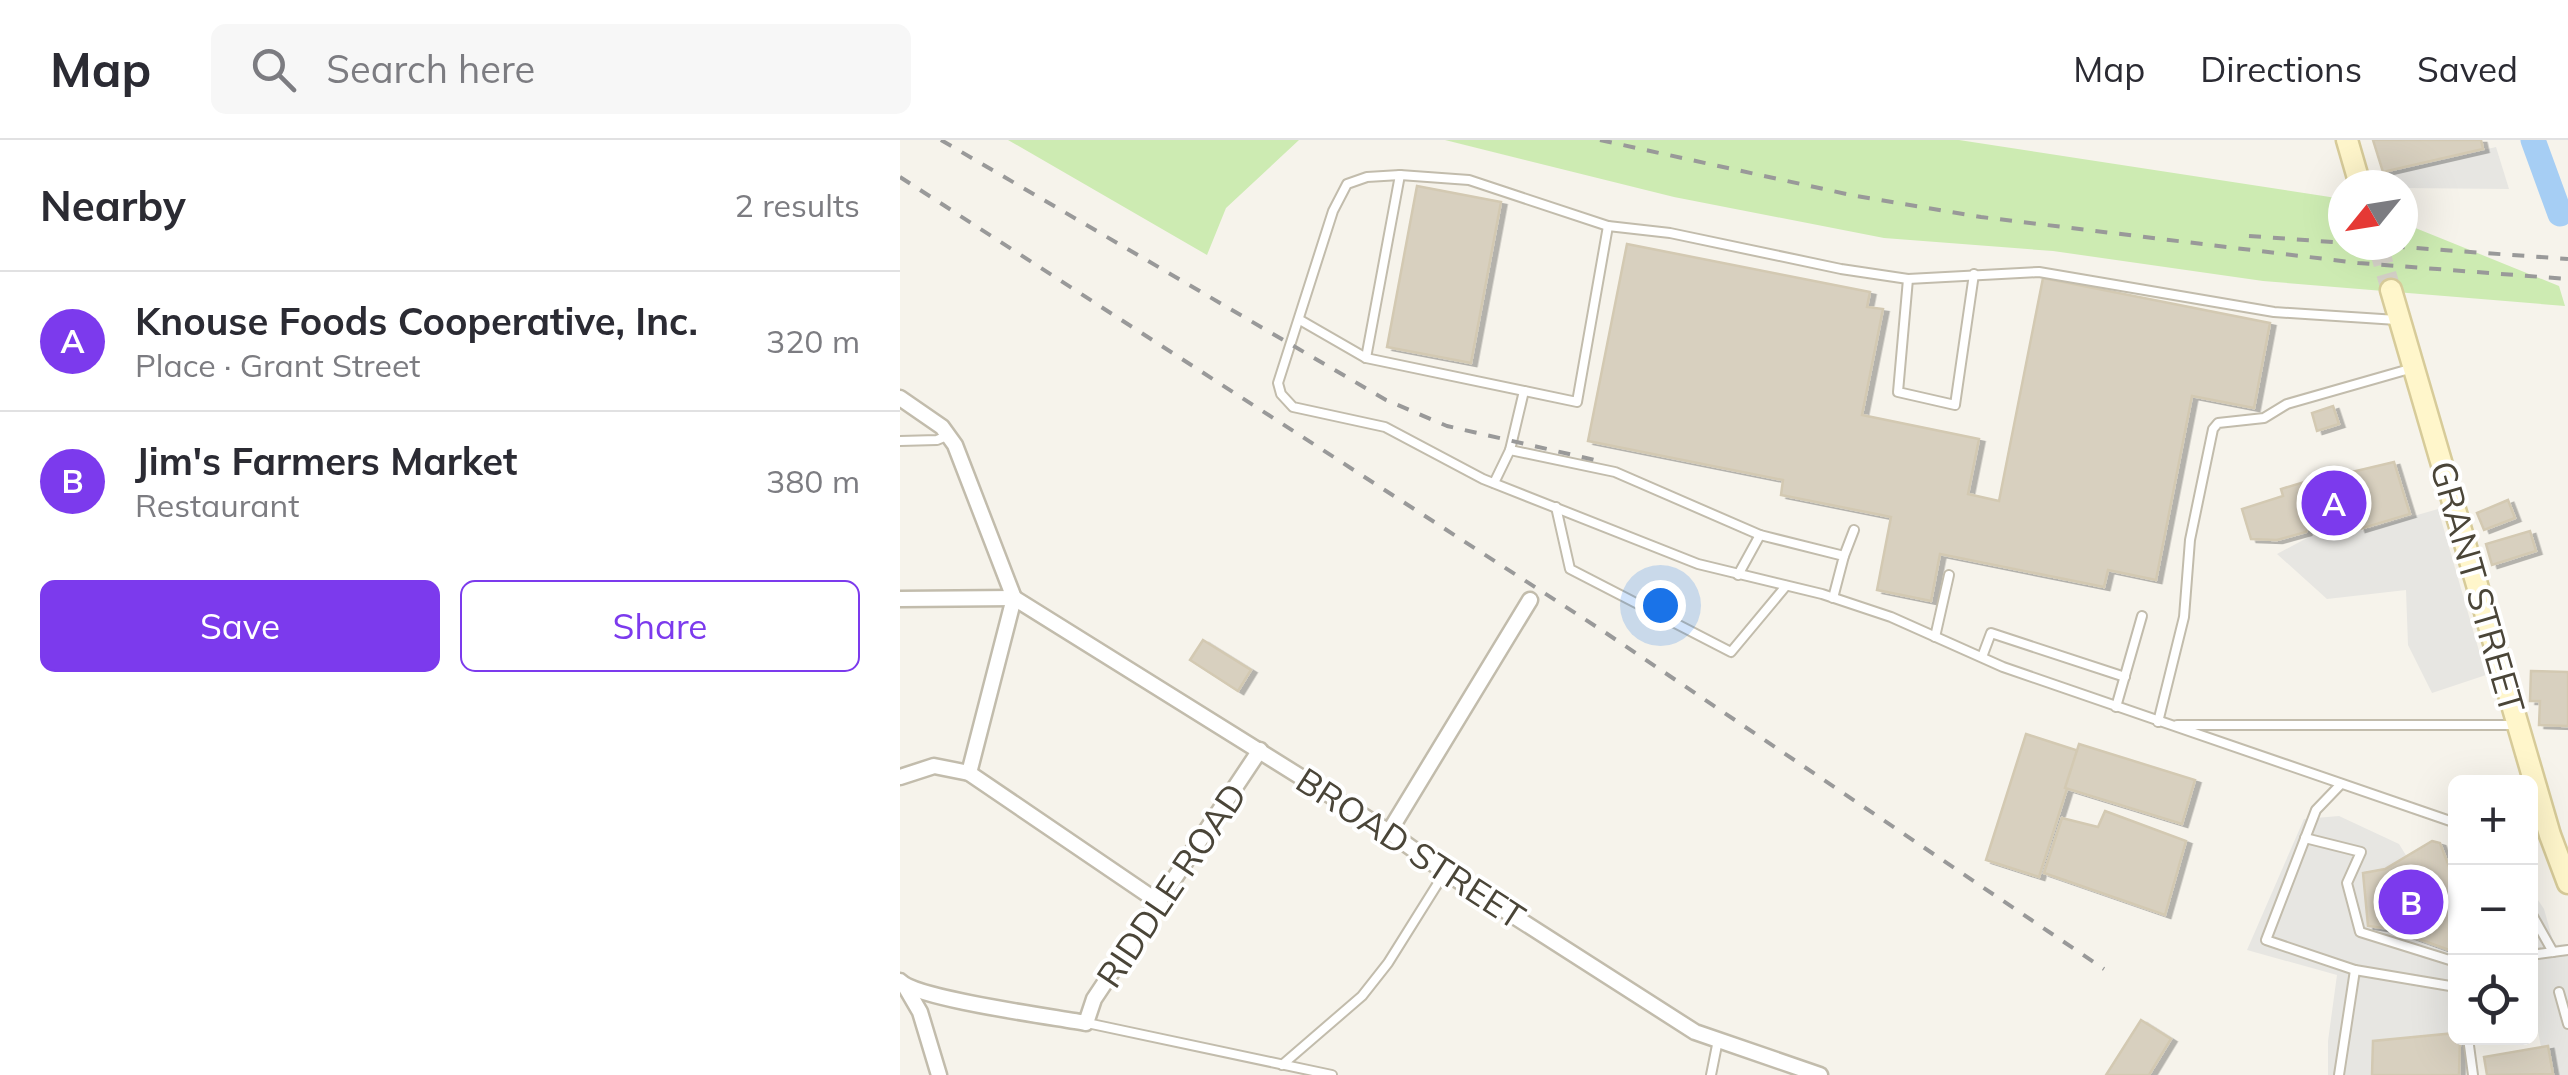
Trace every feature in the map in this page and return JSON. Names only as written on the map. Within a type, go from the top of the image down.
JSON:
[{"type":"street","points":[[2347,140],[2356,170]]},
{"type":"street","name":"GRANT STREET","points":[[2391,290],[2568,883]]},
{"type":"street","points":[[900,398],[949,435],[1014,598],[969,773]]},
{"type":"street","points":[[900,599],[1014,598]]},
{"type":"street","name":"BROAD STREET","points":[[1014,598],[1389,832],[1695,1032],[1820,1075]]},
{"type":"street","points":[[1389,832],[1530,600]]},
{"type":"street","name":"RIDDLE ROAD","points":[[1086,1022],[1094,999],[1260,750]]},
{"type":"street","points":[[900,777],[934,766],[969,773],[1160,903]]},
{"type":"street","points":[[903,984],[1086,1022]]},
{"type":"street","points":[[903,984],[920,1012],[939,1075]]},
{"type":"lane","points":[[1366,358],[1400,175]]},
{"type":"lane","points":[[2400,320],[2274,312],[2040,272],[1908,279],[1670,233],[1608,226],[1470,180],[1400,175],[1367,177],[1347,184],[1333,210],[1278,383],[1281,394],[1293,407],[1385,427],[1494,483],[1698,564],[1834,598],[1890,617],[1982,658],[2116,708],[2448,820]]},
{"type":"lane","points":[[1300,320],[1366,358],[1577,402],[1608,226]]},
{"type":"lane","points":[[1908,279],[1898,392],[1955,404],[1974,274]]},
{"type":"lane","points":[[2163,724],[2184,616],[2190,540],[2212,429],[2218,424],[2264,418],[2287,404],[2414,368]]},
{"type":"lane","points":[[1494,483],[1510,450],[1524,391]]},
{"type":"lane","points":[[900,442],[937,440],[949,435]]},
{"type":"lane","points":[[1510,450],[1615,472],[1760,535],[1844,556]]},
{"type":"lane","points":[[1556,506],[1570,569],[1731,652],[1786,586]]},
{"type":"lane","points":[[1834,598],[1854,530]]},
{"type":"lane","points":[[1738,575],[1760,535]]},
{"type":"lane","points":[[1935,637],[1948,575]]},
{"type":"lane","points":[[2116,708],[2142,616]]},
{"type":"lane","points":[[1982,658],[1991,633],[2125,677]]},
{"type":"lane","points":[[2163,724],[2518,725]]},
{"type":"lane","points":[[2341,784],[2316,810],[2266,940],[2354,970],[2448,986]]},
{"type":"lane","points":[[2306,838],[2361,852],[2348,883],[2360,932],[2448,960]]},
{"type":"lane","points":[[1282,1065],[1362,996],[1388,963],[1445,872]]},
{"type":"lane","points":[[2538,926],[2553,952]]},
{"type":"lane","points":[[2538,954],[2568,950]]},
{"type":"lane","points":[[2339,1075],[2354,970]]},
{"type":"lane","points":[[2559,992],[2568,1024]]},
{"type":"lane","points":[[1086,1022],[1332,1075]]},
{"type":"lane","points":[[1711,1075],[1718,1040]]},
{"type":"lane","points":[[2469,1045],[2472,1075]]},
{"type":"green space","points":[[1008,140],[1299,140],[1226,208],[1207,255]]},
{"type":"green space","points":[[1445,140],[1959,140],[2328,197],[2328,260],[2418,260],[2418,229],[2559,286],[2565,306],[2263,281],[2053,251],[1884,238],[1674,197]]},
{"type":"shaded area","points":[[2496,147],[2509,189],[2418,188],[2418,170],[2397,170]]},
{"type":"shaded area","points":[[2438,509],[2486,675],[2432,693],[2408,645],[2406,590],[2327,599],[2277,554],[2350,515],[2362,531]]},
{"type":"shaded area","points":[[2339,816],[2399,844],[2407,857],[2385,869],[2363,873],[2368,926],[2391,929],[2448,950],[2448,1034],[2373,1041],[2374,1075],[2328,1075],[2328,1041],[2337,975],[2247,950],[2304,819]]},
{"type":"shaded area","points":[[2538,900],[2554,945],[2568,944],[2568,1075],[2553,1075],[2548,1047],[2541,1047]]},
{"type":"building","points":[[2373,140],[2481,140],[2483,149],[2382,170]]},
{"type":"building","points":[[1417,186],[1501,202],[1471,363],[1387,347]]},
{"type":"building","points":[[1627,244],[1870,292],[1867,307],[1883,309],[1862,415],[1979,439],[1968,494],[1999,501],[2043,278],[2270,323],[2254,408],[2192,396],[2156,580],[2108,570],[2104,587],[1940,554],[1931,601],[1877,590],[1891,517],[1781,495],[1783,480],[1588,441]]},
{"type":"building","points":[[2333,406],[2339,424],[2317,431],[2312,413]]},
{"type":"building","points":[[2394,462],[2410,514],[2360,529],[2354,510],[2310,523],[2306,532],[2277,540],[2251,539],[2242,509],[2283,496],[2281,489],[2334,473],[2335,476]]},
{"type":"building","points":[[2508,500],[2515,518],[2484,530],[2477,513]]},
{"type":"building","points":[[2530,531],[2536,551],[2492,565],[2486,544]]},
{"type":"building","points":[[1203,640],[1251,670],[1238,691],[1190,660]]},
{"type":"building","points":[[2531,671],[2568,672],[2568,726],[2539,725],[2540,701],[2530,701]]},
{"type":"building","points":[[2026,734],[2079,751],[2039,877],[1986,860]]},
{"type":"building","points":[[2079,744],[2195,780],[2182,824],[2065,788]]},
{"type":"building","points":[[2105,811],[2186,841],[2165,915],[2044,873],[2062,818],[2098,827]]},
{"type":"building","points":[[2432,841],[2440,843],[2448,864],[2448,950],[2391,929],[2368,926],[2363,873],[2385,869]]},
{"type":"building","points":[[2141,1020],[2171,1039],[2149,1075],[2106,1075]]},
{"type":"building","points":[[2448,1034],[2448,1045],[2460,1045],[2459,1075],[2372,1075],[2373,1041]]},
{"type":"building","points":[[2548,1046],[2553,1074],[2487,1075],[2484,1057]]},
{"type":"waterway","points":[[2533,140],[2560,214]]},
{"type":"tunnel","points":[[2382,260],[2391,290]]},
{"type":"railway","points":[[941,140],[1386,400],[1447,426],[1595,460]]},
{"type":"railway","points":[[1600,140],[1851,195],[1981,217],[2358,263],[2568,279]]},
{"type":"railway","points":[[900,177],[1603,631],[2104,969]]},
{"type":"railway","points":[[2249,236],[2568,259]]},
{"type":"place","name":"Knouse Foods Cooperative, Inc.","points":[[2334,503]]},
{"type":"place","name":"Jim's Farmers Market","points":[[2411,902]]}]
